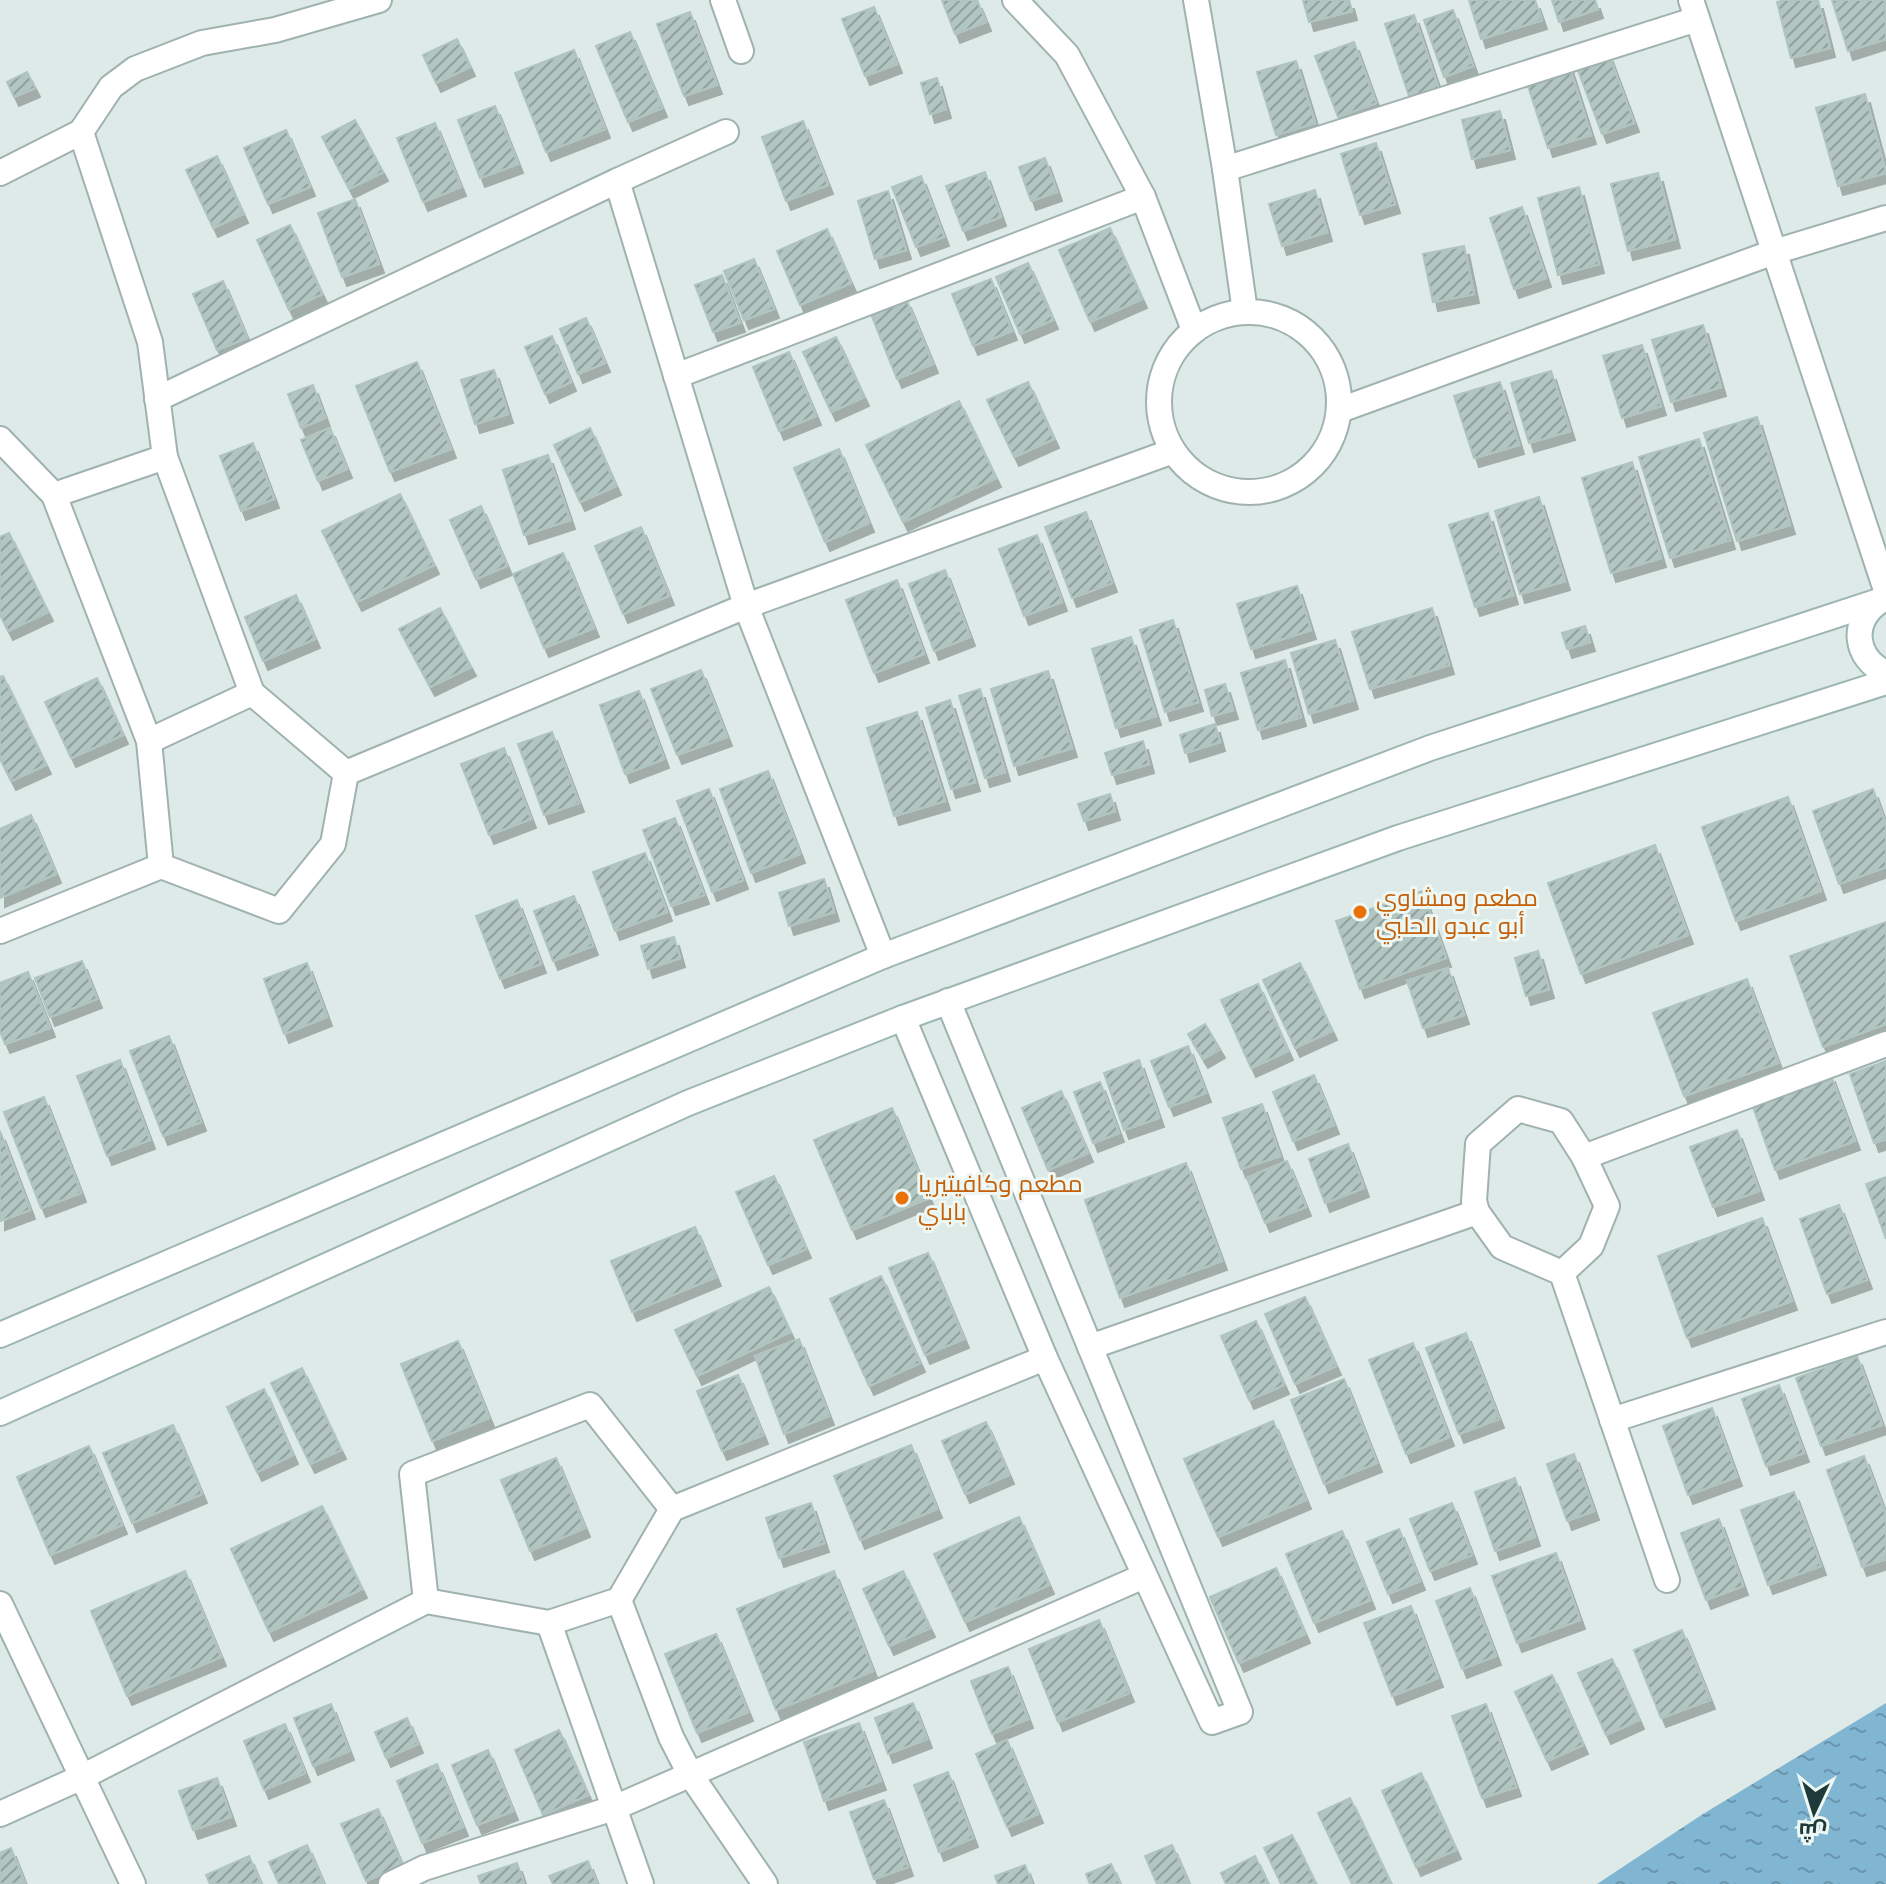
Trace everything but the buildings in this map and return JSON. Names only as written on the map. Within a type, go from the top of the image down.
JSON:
[{"type":"street","points":[[0,173],[81,132],[111,87],[135,69],[202,43],[275,30],[379,0]]},
{"type":"street","points":[[723,0],[741,51]]},
{"type":"street","points":[[1015,0],[1067,55],[1143,197],[1194,330]]},
{"type":"street","points":[[1196,0],[1225,169],[1245,312]]},
{"type":"street","points":[[1225,169],[1694,10],[1885,596]]},
{"type":"street","points":[[81,132],[150,342],[165,457],[252,693],[346,773]]},
{"type":"street","points":[[157,399],[726,132]]},
{"type":"street","points":[[617,181],[746,606],[883,956]]},
{"type":"street","points":[[676,376],[1143,197]]},
{"type":"street","points":[[1340,410],[1774,252],[1886,218]]},
{"type":"street","points":[[1245,312],[1275,315],[1303,329],[1325,351],[1338,379],[1340,410],[1333,437],[1319,461],[1297,480],[1271,491],[1242,493],[1215,486],[1191,472],[1173,451],[1162,426],[1158,400],[1163,374],[1176,349],[1194,330],[1218,317],[1245,312]]},
{"type":"street","points":[[0,439],[54,495],[149,741],[161,866]]},
{"type":"street","points":[[346,773],[746,606],[1173,451]]},
{"type":"street","points":[[54,495],[165,457]]},
{"type":"street","points":[[1885,596],[1863,619],[1859,632],[1860,648],[1867,660],[1886,673]]},
{"type":"street","points":[[0,1335],[883,956],[1430,748],[1885,596]]},
{"type":"street","points":[[0,1413],[688,1103],[903,1018],[1398,838],[1886,682]]},
{"type":"street","points":[[149,741],[252,693]]},
{"type":"street","points":[[0,931],[161,866],[279,911],[333,844],[346,773]]},
{"type":"street","points":[[903,1018],[1045,1358],[1212,1722],[1240,1712],[948,1001]]},
{"type":"street","points":[[1584,1157],[1886,1044]]},
{"type":"street","points":[[1562,1273],[1591,1246],[1607,1206],[1584,1157],[1561,1121],[1518,1109],[1478,1144],[1474,1201],[1477,1212],[1502,1247],[1562,1273],[1667,1580]]},
{"type":"street","points":[[1090,1347],[1477,1212]]},
{"type":"street","points":[[1612,1420],[1886,1332]]},
{"type":"street","points":[[0,1814],[82,1777],[426,1601],[549,1623],[619,1600],[672,1509],[1045,1358]]},
{"type":"street","points":[[426,1601],[412,1474],[590,1405],[672,1509]]},
{"type":"street","points":[[391,1884],[424,1868],[614,1808],[1144,1576]]},
{"type":"street","points":[[619,1600],[671,1737],[690,1774],[765,1884]]},
{"type":"street","points":[[0,1604],[133,1884]]},
{"type":"street","points":[[549,1623],[641,1884]]},
{"type":"water","points":[[1886,1703],[1886,1884],[1597,1884],[1703,1814]]},
{"type":"place","name":"مطعم ومشاوي أبو عبدو الحلبي","points":[[1360,912]]},
{"type":"place","name":"مطعم وكافيتيريا باباي","points":[[902,1198]]}]
